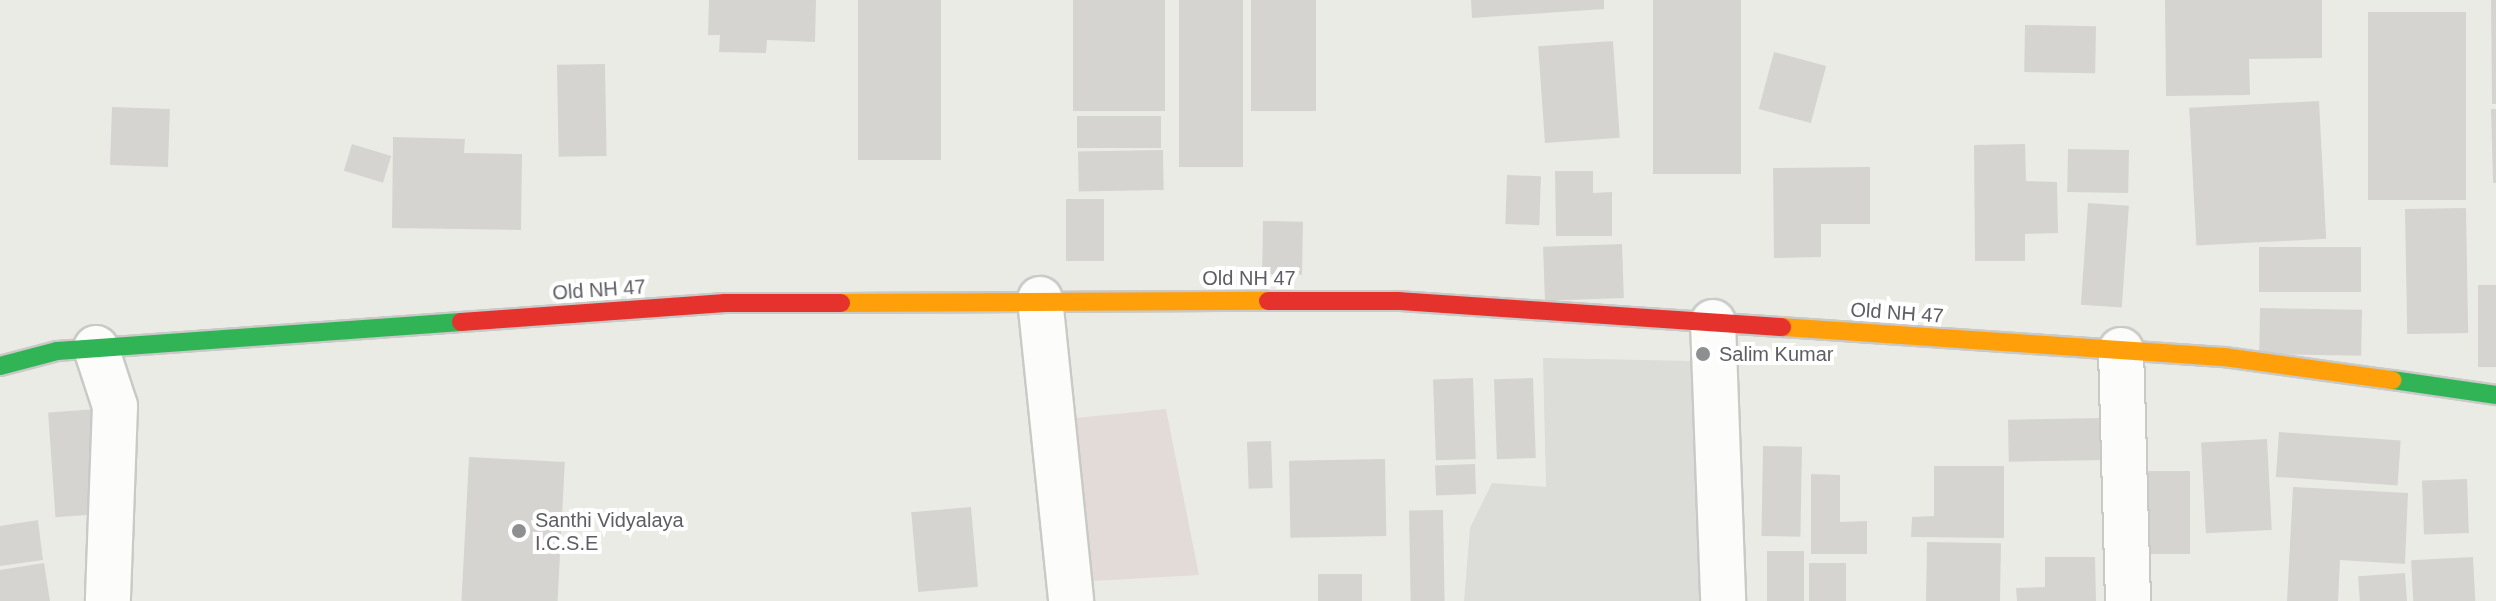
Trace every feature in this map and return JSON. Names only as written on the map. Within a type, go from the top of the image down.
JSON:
[{"type":"main road","name":"Old NH 47","points":[[0,366],[57,351],[725,303],[1040,299],[1399,301],[2224,357],[2496,395]]},
{"type":"street","points":[[1040,299],[1071,601]]},
{"type":"street","points":[[1713,322],[1723,601]]},
{"type":"street","points":[[96,348],[115,406],[108,601]]},
{"type":"street","points":[[2121,350],[2128,601]]},
{"type":"shaded area","points":[[1543,358],[1692,361],[1717,601],[1464,601],[1470,528],[1492,483],[1546,487]]},
{"type":"shaded area","points":[[1166,409],[1199,575],[1093,581],[1076,418]]},
{"type":"building","points":[[709,0],[816,0],[815,42],[767,40],[766,53],[719,52],[720,35],[708,35]]},
{"type":"building","points":[[858,0],[941,0],[941,160],[858,160]]},
{"type":"building","points":[[1073,0],[1165,0],[1165,111],[1073,111]]},
{"type":"building","points":[[1179,0],[1243,0],[1243,167],[1179,167]]},
{"type":"building","points":[[1251,0],[1316,0],[1316,111],[1251,111]]},
{"type":"building","points":[[1471,0],[1604,0],[1604,9],[1472,18]]},
{"type":"building","points":[[1653,0],[1741,0],[1741,174],[1653,174]]},
{"type":"building","points":[[2165,0],[2322,0],[2322,58],[2249,59],[2250,95],[2166,96]]},
{"type":"building","points":[[2491,0],[2496,0],[2496,104],[2492,104]]},
{"type":"building","points":[[2368,12],[2466,12],[2466,200],[2368,200]]},
{"type":"building","points":[[2025,25],[2096,26],[2095,73],[2024,72]]},
{"type":"building","points":[[1613,41],[1620,138],[1545,143],[1538,46]]},
{"type":"building","points":[[1774,52],[1826,66],[1811,123],[1759,109]]},
{"type":"building","points":[[605,64],[607,156],[559,157],[557,65]]},
{"type":"building","points":[[2319,101],[2326,239],[2196,246],[2189,108]]},
{"type":"building","points":[[112,107],[170,109],[168,167],[110,165]]},
{"type":"building","points":[[2491,109],[2496,109],[2496,183],[2493,183]]},
{"type":"building","points":[[1077,116],[1161,116],[1161,148],[1077,148]]},
{"type":"building","points":[[393,137],[465,139],[464,153],[522,154],[521,230],[392,228]]},
{"type":"building","points":[[352,144],[391,156],[383,183],[344,171]]},
{"type":"building","points":[[2025,144],[2026,181],[2057,182],[2058,233],[2025,234],[2025,261],[1975,261],[1974,145]]},
{"type":"building","points":[[2068,149],[2129,150],[2128,193],[2067,192]]},
{"type":"building","points":[[1163,150],[1164,190],[1079,191],[1078,151]]},
{"type":"building","points":[[1870,167],[1870,224],[1821,224],[1821,257],[1774,258],[1773,168]]},
{"type":"building","points":[[1555,171],[1593,171],[1593,193],[1612,192],[1612,236],[1556,236]]},
{"type":"building","points":[[1507,175],[1541,176],[1539,225],[1505,224]]},
{"type":"building","points":[[1066,199],[1104,199],[1104,261],[1066,261]]},
{"type":"building","points":[[2088,203],[2129,206],[2122,308],[2081,305]]},
{"type":"building","points":[[2466,208],[2468,333],[2407,334],[2405,209]]},
{"type":"building","points":[[1263,221],[1303,222],[1302,275],[1262,274]]},
{"type":"building","points":[[1622,244],[1624,298],[1545,301],[1543,247]]},
{"type":"building","points":[[2259,247],[2361,247],[2361,292],[2259,292]]},
{"type":"building","points":[[2478,285],[2496,285],[2496,367],[2478,367]]},
{"type":"building","points":[[2260,308],[2362,310],[2361,356],[2259,354]]},
{"type":"building","points":[[1473,378],[1476,459],[1436,460],[1433,379]]},
{"type":"building","points":[[1533,378],[1536,458],[1497,459],[1494,379]]},
{"type":"building","points":[[97,409],[104,514],[55,517],[48,412]]},
{"type":"building","points":[[2103,418],[2104,460],[2009,462],[2008,420]]},
{"type":"building","points":[[2279,432],[2401,441],[2398,485],[2276,477]]},
{"type":"building","points":[[2267,439],[2272,530],[2206,533],[2201,442]]},
{"type":"building","points":[[1271,441],[1273,488],[1249,489],[1247,442]]},
{"type":"building","points":[[1763,446],[1802,447],[1800,537],[1761,536]]},
{"type":"building","name":"Santhi Vidyalaya I.C.S.E","points":[[469,457],[565,462],[558,601],[461,601]]},
{"type":"building","points":[[1385,459],[1386,536],[1290,538],[1289,461]]},
{"type":"building","points":[[1475,464],[1476,494],[1436,495],[1435,465]]},
{"type":"building","points":[[1934,466],[2004,466],[2004,538],[1911,537],[1912,517],[1934,516]]},
{"type":"building","points":[[2142,471],[2190,471],[2190,554],[2142,554]]},
{"type":"building","points":[[1811,474],[1840,475],[1840,522],[1867,521],[1867,554],[1811,554]]},
{"type":"building","points":[[2467,479],[2469,533],[2424,535],[2422,481]]},
{"type":"building","points":[[2293,487],[2408,493],[2405,564],[2340,560],[2338,601],[2287,601]]},
{"type":"building","points":[[971,507],[978,587],[918,592],[911,512]]},
{"type":"building","points":[[1443,510],[1445,601],[1411,601],[1409,511]]},
{"type":"building","points":[[38,520],[43,560],[0,566],[0,526]]},
{"type":"building","points":[[1927,542],[2001,543],[2000,601],[1926,601]]},
{"type":"building","points":[[1767,551],[1804,551],[1804,601],[1767,601]]},
{"type":"building","points":[[2045,557],[2095,557],[2096,601],[2017,601],[2016,588],[2045,587]]},
{"type":"building","points":[[2473,557],[2475,601],[2413,601],[2411,560]]},
{"type":"building","points":[[44,563],[50,601],[0,601],[0,570]]},
{"type":"building","points":[[1809,563],[1846,563],[1846,601],[1809,601]]},
{"type":"building","points":[[2405,573],[2407,601],[2360,601],[2358,576]]},
{"type":"building","points":[[1318,574],[1362,574],[1362,601],[1318,601]]},
{"type":"traffic: fast","points":[[0,366],[57,351],[461,322]]},
{"type":"traffic: fast","points":[[2392,380],[2496,395]]},
{"type":"traffic: slow","points":[[841,303],[1268,301]]},
{"type":"traffic: slow","points":[[1782,327],[2224,357],[2392,380]]},
{"type":"traffic: jam","points":[[1268,301],[1399,301],[1782,327]]},
{"type":"traffic: jam","points":[[461,322],[725,303],[841,303]]},
{"type":"place","name":"Salim Kumar","points":[[1703,354]]},
{"type":"place","name":"Santhi Vidyalaya I.C.S.E","points":[[519,531]]}]
